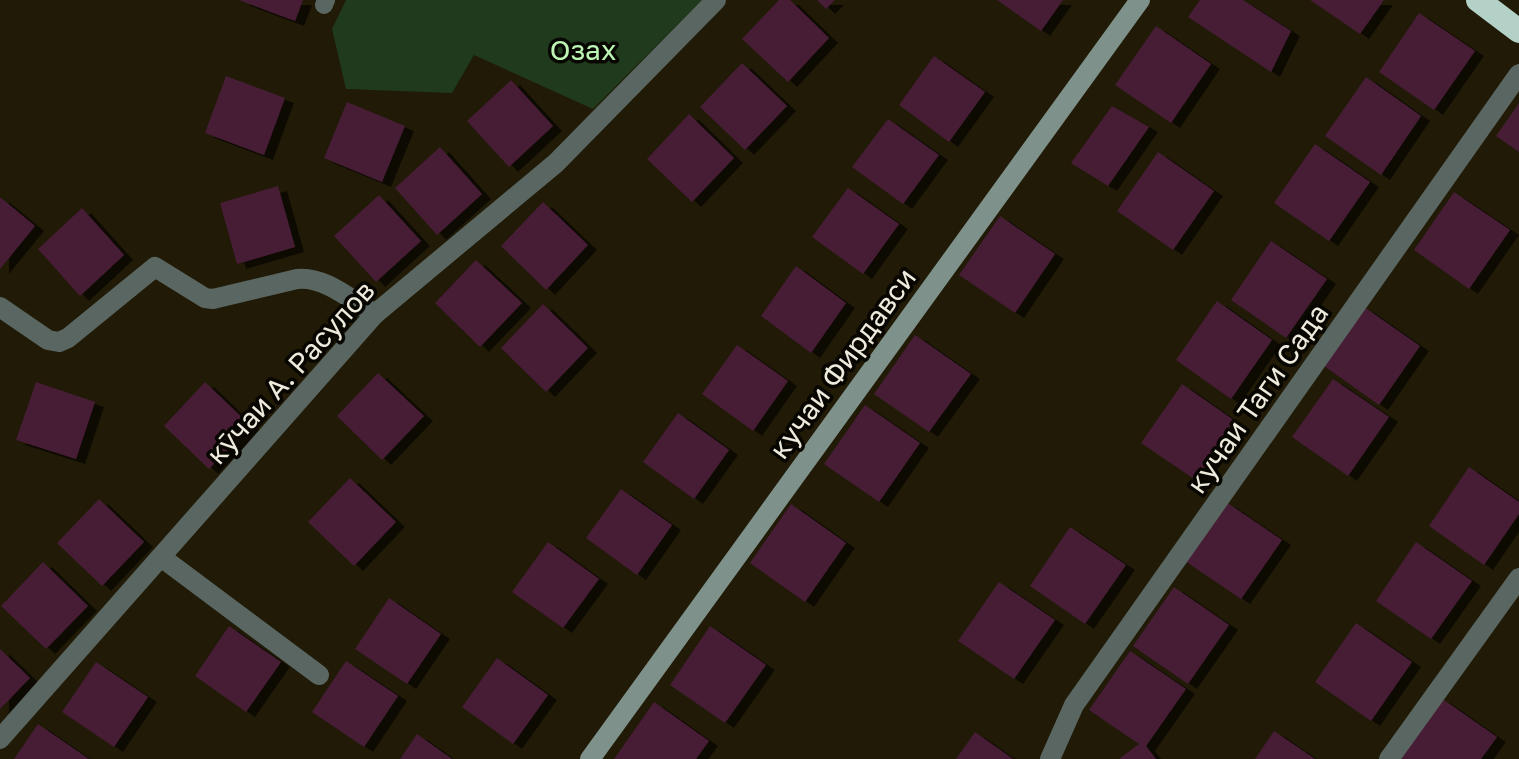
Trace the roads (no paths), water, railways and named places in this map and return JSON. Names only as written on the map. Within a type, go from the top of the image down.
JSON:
[{"type":"highway","points":[[1478,0],[1519,31]]},
{"type":"street","name":"кӯчаи А. Расулов","points":[[0,739],[375,314],[556,163],[716,0]]},
{"type":"street","name":"кучаи Фирдавси","points":[[590,759],[1140,0]]},
{"type":"street","name":"кучаи Таги Сада","points":[[1050,759],[1074,705],[1519,74]]},
{"type":"street","points":[[0,307],[48,340],[59,342],[155,267],[205,298],[213,299],[309,278],[322,282],[375,314]]},
{"type":"street","points":[[161,557],[319,675]]},
{"type":"street","points":[[1389,759],[1519,578]]},
{"type":"park label","name":"Озах","points":[[583,49]]}]
